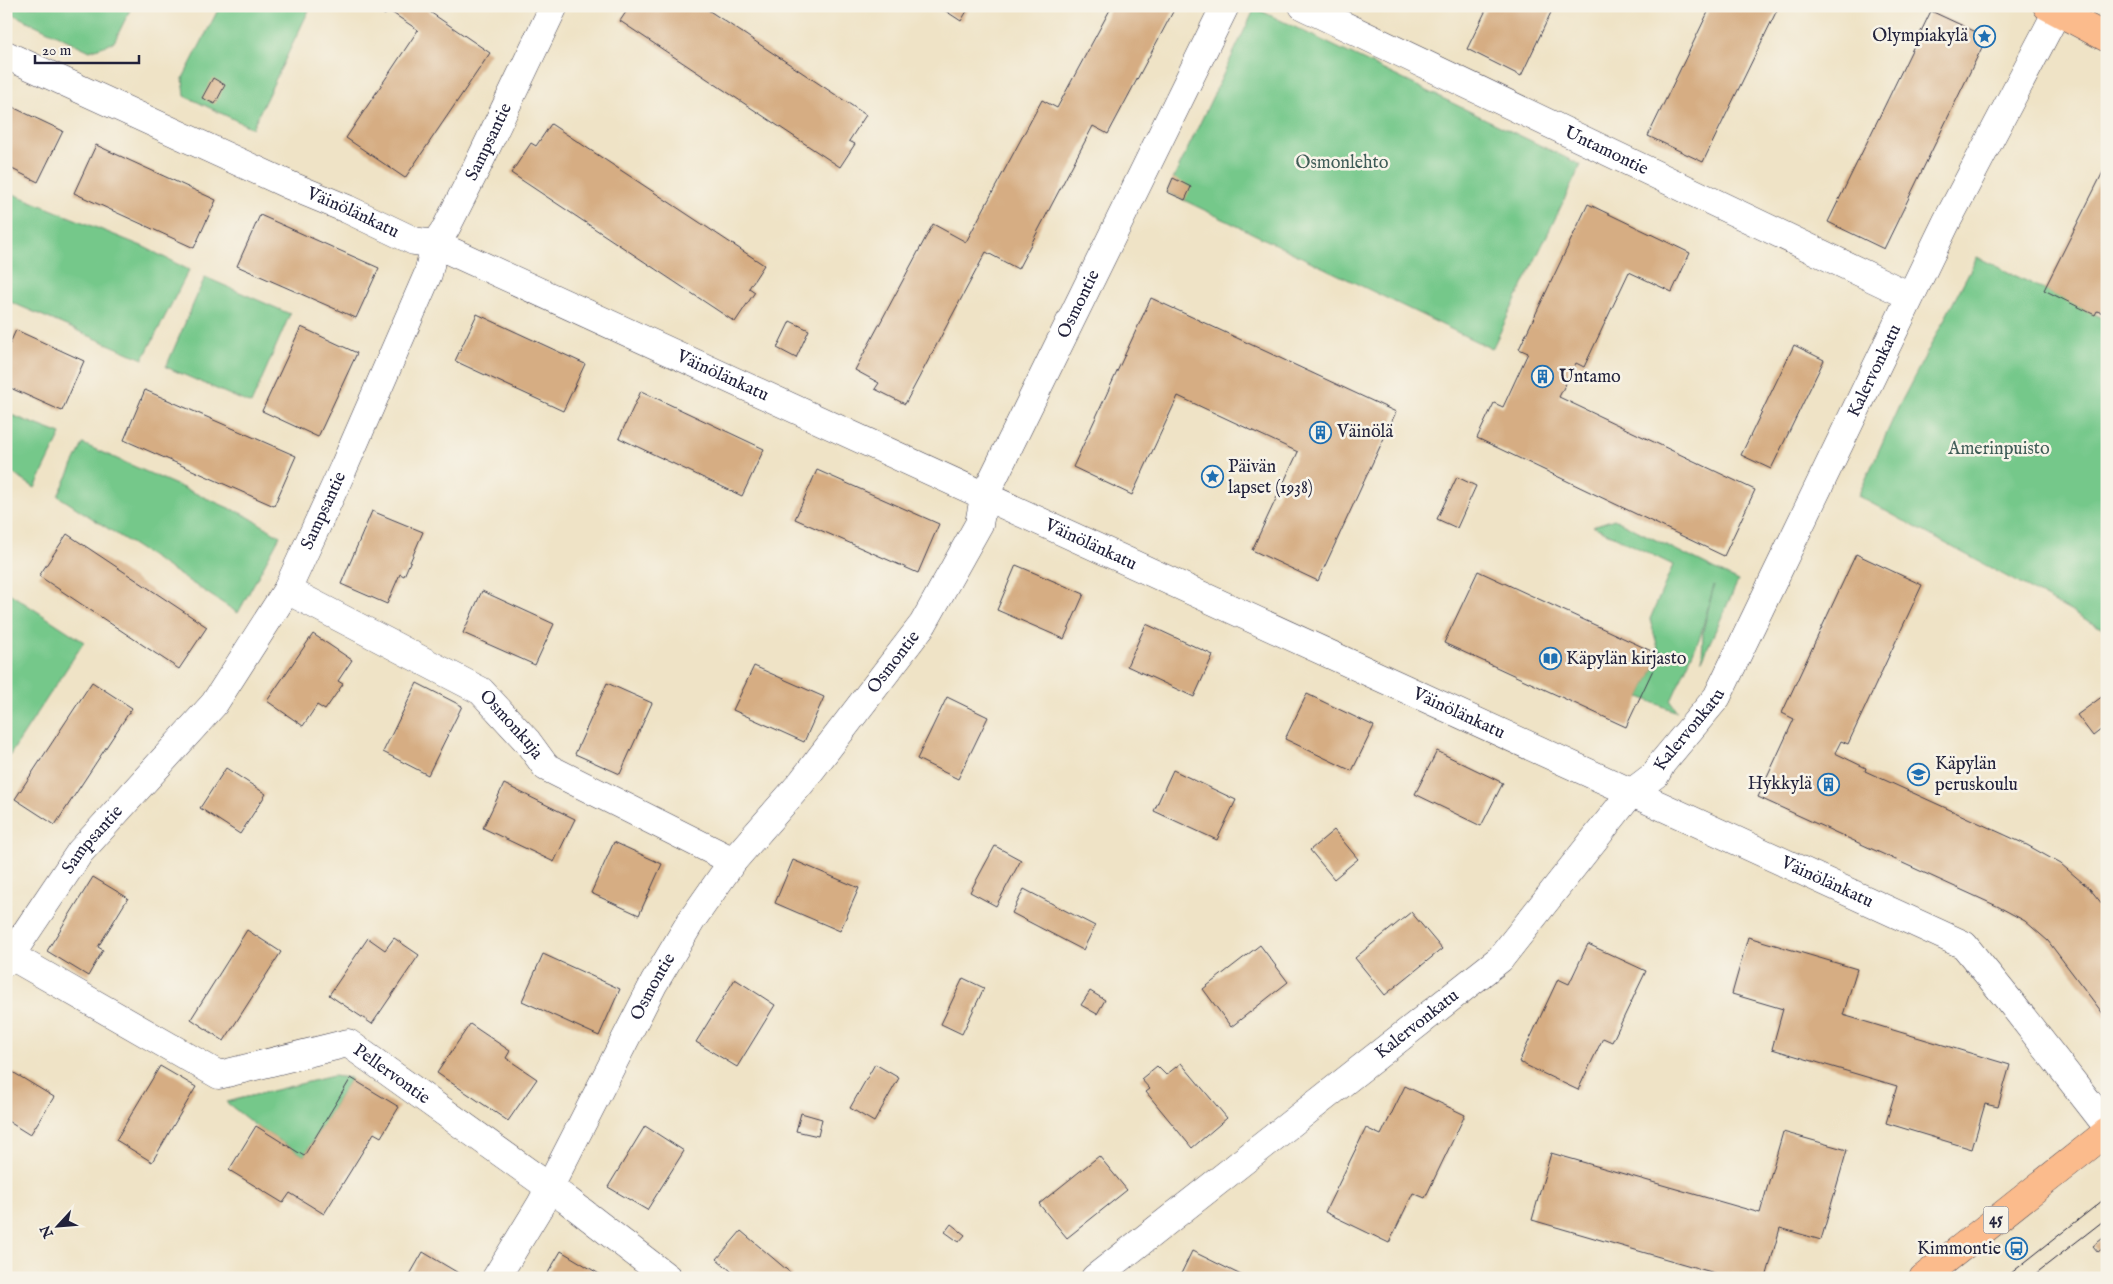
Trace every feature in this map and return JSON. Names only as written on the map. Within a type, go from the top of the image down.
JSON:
[{"type":"main road","points":[[2055,8],[2107,38]]},
{"type":"main road","name":"45","points":[[1923,1278],[2107,1132]]},
{"type":"street","name":"Sampsantie","points":[[8,957],[80,852],[214,704],[287,590],[343,469],[428,274],[435,244],[446,228],[473,175],[554,6]]},
{"type":"street","name":"Osmontie","points":[[496,1278],[549,1188],[654,983],[691,921],[733,861],[801,783],[923,624],[979,524],[984,498],[1224,6]]},
{"type":"street","name":"Untamontie","points":[[1303,6],[1910,296]]},
{"type":"street","name":"Kalervonkatu","points":[[1096,1278],[1500,959],[1631,793],[1656,774],[1662,764],[1717,697],[1828,470],[1910,296],[2055,8]]},
{"type":"street","name":"Väinölänkatu","points":[[6,55],[347,209],[414,242],[435,244],[984,498],[1238,612],[1964,945],[2107,1126]]},
{"type":"street","name":"Osmonkuja","points":[[287,590],[482,691],[527,741],[546,767],[733,861]]},
{"type":"street","name":"Pellervontie","points":[[8,957],[219,1076],[348,1043],[549,1188],[668,1278]]},
{"type":"green space","points":[[6,6],[132,6],[114,42],[90,51],[6,11]]},
{"type":"green space","points":[[220,6],[311,6],[252,128],[185,96],[183,78]]},
{"type":"green space","name":"Osmonlehto","points":[[1255,8],[1581,165],[1492,349],[1167,192]]},
{"type":"green space","points":[[6,191],[144,247],[189,270],[143,359],[6,300]]},
{"type":"green space","name":"Amerinpuisto","points":[[1977,257],[2107,320],[2107,631],[1858,496],[1899,406]]},
{"type":"green space","points":[[205,277],[290,314],[251,404],[166,367]]},
{"type":"green space","points":[[6,413],[61,434],[35,488],[6,469]]},
{"type":"green space","points":[[83,444],[247,516],[280,536],[238,613],[58,496]]},
{"type":"green space","points":[[1614,519],[1738,581],[1702,660],[1703,631],[1714,585],[1700,637],[1671,701],[1677,712],[1640,697],[1660,655],[1650,619],[1673,565],[1593,526]]},
{"type":"green space","points":[[6,591],[84,642],[6,761]]},
{"type":"green space","points":[[333,1076],[351,1078],[304,1156],[256,1126],[226,1102]]},
{"type":"building","points":[[371,6],[429,6],[427,10],[490,53],[405,178],[346,138],[418,30],[388,10],[385,15]]},
{"type":"building","points":[[630,6],[702,6],[866,115],[849,141],[855,144],[840,167],[620,21]]},
{"type":"building","points":[[938,6],[970,6],[961,21]]},
{"type":"building","points":[[1112,6],[1176,6],[1108,134],[1093,126],[1018,269],[986,252],[905,404],[875,389],[879,383],[855,370],[933,224],[966,242],[1042,100],[1057,108]]},
{"type":"building","points":[[1488,6],[1554,6],[1521,76],[1467,49]]},
{"type":"building","points":[[1711,6],[1779,6],[1703,162],[1648,136]]},
{"type":"building","points":[[1931,11],[1987,37],[1884,249],[1828,222]]},
{"type":"building","points":[[213,78],[225,85],[215,104],[202,98]]},
{"type":"building","points":[[6,104],[63,131],[38,182],[6,166]]},
{"type":"building","points":[[551,124],[764,265],[749,288],[755,292],[735,322],[511,173],[531,143],[536,146]]},
{"type":"building","points":[[96,145],[216,200],[194,248],[74,193]]},
{"type":"building","points":[[2107,164],[2107,315],[2097,311],[2095,315],[2044,290]]},
{"type":"building","points":[[1173,178],[1191,187],[1185,200],[1167,192]]},
{"type":"building","name":"Untamo","points":[[1588,204],[1690,253],[1672,292],[1629,272],[1584,367],[1576,363],[1559,397],[1755,490],[1724,556],[1477,438],[1494,403],[1503,407],[1528,353],[1519,349]]},
{"type":"building","points":[[260,215],[379,268],[356,318],[237,266]]},
{"type":"building","name":"Väinölä","points":[[1151,298],[1396,412],[1318,581],[1252,550],[1298,452],[1178,396],[1132,495],[1073,467]]},
{"type":"building","points":[[477,314],[585,364],[563,411],[455,361]]},
{"type":"building","points":[[790,321],[809,330],[796,358],[777,348]]},
{"type":"building","points":[[301,327],[357,353],[318,437],[262,411]]},
{"type":"building","points":[[16,330],[84,361],[62,411],[6,386],[6,352]]},
{"type":"building","points":[[1794,345],[1824,360],[1771,469],[1741,455]]},
{"type":"building","points":[[145,390],[296,456],[274,506],[124,440]]},
{"type":"building","points":[[641,391],[764,449],[742,496],[619,438]]},
{"type":"building","points":[[817,470],[939,524],[918,573],[795,519]]},
{"type":"building","points":[[1457,477],[1476,486],[1457,528],[1437,519]]},
{"type":"building","points":[[372,511],[423,532],[404,576],[400,574],[387,604],[341,584]]},
{"type":"building","points":[[67,534],[207,627],[179,669],[39,576]]},
{"type":"building","name":"Hykkylä","points":[[1856,554],[1922,585],[1848,744],[1841,741],[1835,753],[1866,768],[1865,771],[2027,845],[2061,864],[2090,889],[2107,910],[2107,1019],[2048,941],[2025,921],[1999,907],[1758,797],[1794,719],[1782,713]]},
{"type":"building","points":[[1016,565],[1084,594],[1064,639],[997,610]]},
{"type":"building","points":[[1478,571],[1660,655],[1626,727],[1444,643]]},
{"type":"building","points":[[482,591],[554,624],[535,665],[463,633]]},
{"type":"building","points":[[1146,624],[1213,655],[1194,697],[1127,666]]},
{"type":"building","points":[[313,634],[352,660],[338,681],[343,684],[325,710],[317,705],[303,726],[267,701]]},
{"type":"building","points":[[754,666],[824,697],[804,742],[733,710]]},
{"type":"building","points":[[92,682],[132,708],[55,825],[15,799]]},
{"type":"building","points":[[417,683],[462,706],[428,775],[383,752]]},
{"type":"building","points":[[607,683],[652,703],[620,774],[575,754]]},
{"type":"building","points":[[2107,693],[2107,725],[2093,736],[2077,715]]},
{"type":"building","points":[[1307,694],[1374,726],[1352,771],[1285,739]]},
{"type":"building","points":[[947,697],[988,717],[958,779],[917,759]]},
{"type":"building","points":[[1437,751],[1503,783],[1481,826],[1415,794]]},
{"type":"building","points":[[226,768],[266,794],[240,834],[200,808]]},
{"type":"building","points":[[1173,770],[1236,800],[1217,840],[1154,811]]},
{"type":"building","points":[[504,784],[575,819],[554,862],[483,828]]},
{"type":"building","points":[[1334,830],[1358,859],[1334,879],[1310,850]]},
{"type":"building","points":[[614,842],[662,864],[639,915],[591,893]]},
{"type":"building","points":[[995,846],[1021,860],[996,906],[970,892]]},
{"type":"building","points":[[793,860],[859,888],[840,931],[775,903]]},
{"type":"building","points":[[93,877],[128,898],[98,947],[103,950],[88,976],[47,951]]},
{"type":"building","points":[[1024,889],[1095,926],[1083,950],[1012,913]]},
{"type":"building","points":[[1411,912],[1442,949],[1385,995],[1355,958]]},
{"type":"building","points":[[247,930],[281,952],[224,1041],[191,1019]]},
{"type":"building","points":[[1748,937],[1857,969],[1843,1015],[2010,1065],[1998,1107],[1985,1104],[1972,1149],[1886,1123],[1897,1086],[1772,1049],[1783,1009],[1732,994]]},
{"type":"building","points":[[368,938],[385,950],[394,938],[419,955],[372,1024],[329,995]]},
{"type":"building","points":[[1588,944],[1646,971],[1612,1042],[1603,1038],[1578,1090],[1519,1062],[1558,979],[1569,984]]},
{"type":"building","points":[[1260,945],[1288,982],[1231,1027],[1203,989]]},
{"type":"building","points":[[543,954],[620,989],[599,1036],[522,1001]]},
{"type":"building","points":[[963,978],[984,988],[962,1034],[941,1024]]},
{"type":"building","points":[[735,979],[775,1005],[737,1067],[696,1042]]},
{"type":"building","points":[[1090,991],[1105,1000],[1097,1014],[1081,1005]]},
{"type":"building","points":[[470,1024],[510,1051],[506,1058],[537,1079],[508,1121],[437,1073]]},
{"type":"building","points":[[1181,1063],[1227,1118],[1192,1148],[1146,1092],[1150,1089],[1141,1079],[1157,1066],[1166,1075]]},
{"type":"building","points":[[875,1064],[899,1078],[874,1122],[850,1108]]},
{"type":"building","points":[[160,1066],[196,1087],[152,1162],[116,1140]]},
{"type":"building","points":[[6,1068],[54,1097],[30,1135],[6,1120]]},
{"type":"building","points":[[351,1078],[399,1107],[381,1137],[374,1133],[324,1214],[290,1193],[283,1203],[229,1170],[256,1126],[304,1156]]},
{"type":"building","points":[[1405,1086],[1465,1115],[1425,1198],[1413,1193],[1389,1243],[1325,1212],[1366,1128],[1381,1135]]},
{"type":"building","points":[[801,1113],[822,1119],[818,1136],[796,1131]]},
{"type":"building","points":[[645,1126],[684,1151],[647,1210],[608,1187]]},
{"type":"building","points":[[1783,1132],[1847,1150],[1821,1240],[1780,1228],[1766,1278],[1732,1278],[1532,1220],[1551,1153],[1760,1213]]},
{"type":"building","points":[[1099,1156],[1127,1190],[1067,1238],[1039,1204]]},
{"type":"building","points":[[951,1224],[965,1235],[959,1242],[945,1232]]},
{"type":"building","points":[[741,1231],[793,1275],[790,1278],[739,1278],[717,1259]]},
{"type":"building","points":[[2107,1235],[2107,1245],[2098,1252],[2093,1246]]},
{"type":"building","points":[[561,1251],[601,1275],[599,1278],[545,1278]]},
{"type":"building","points":[[1192,1251],[1247,1278],[1179,1278]]},
{"type":"building","points":[[423,1252],[460,1274],[457,1278],[408,1278]]},
{"type":"tram line","points":[[2005,1278],[2107,1197]]},
{"type":"tram line","points":[[2030,1278],[2107,1218]]},
{"type":"place","name":"Olympiakylä","points":[[1984,36]]},
{"type":"place","name":"Untamo","points":[[1543,377]]},
{"type":"place","name":"Väinölä","points":[[1321,432]]},
{"type":"place","name":"Päivän lapset (1938)","points":[[1212,477]]},
{"type":"place","name":"Käpylän kirjasto","points":[[1550,659]]},
{"type":"place","name":"Käpylän peruskoulu","points":[[1919,774]]},
{"type":"place","name":"Hykkylä","points":[[1828,784]]},
{"type":"place","name":"Kimmontie","points":[[2017,1249]]}]
